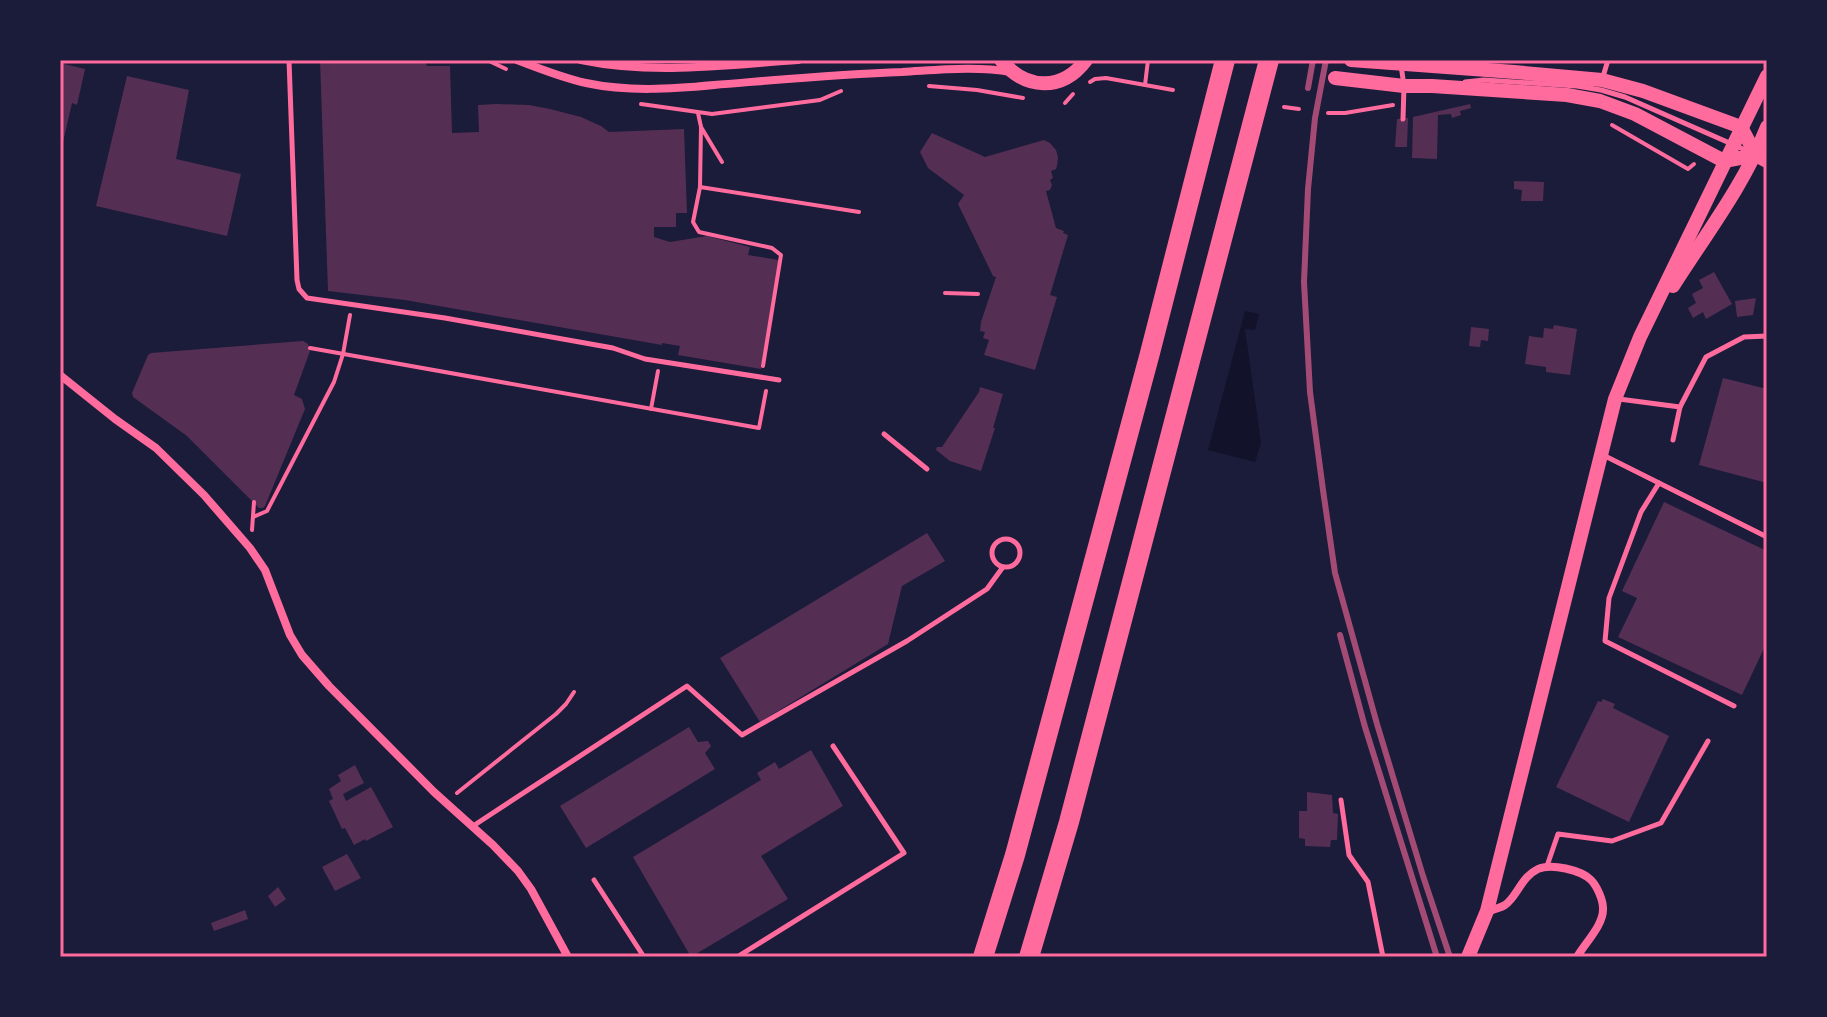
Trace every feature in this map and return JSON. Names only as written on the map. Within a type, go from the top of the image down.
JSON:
[{"type":"highway","points":[[983,957],[1015,855],[1225,60]]},
{"type":"highway","points":[[1029,957],[1069,822],[1269,60]]},
{"type":"main road","points":[[1001,60],[1025,80],[1051,84],[1068,78],[1083,64],[1101,60]]},
{"type":"main road","points":[[1351,60],[1602,80],[1643,91],[1741,127],[1761,158]]},
{"type":"main road","points":[[1468,957],[1487,911],[1615,399],[1640,337],[1767,76]]},
{"type":"main road","points":[[1335,78],[1404,86],[1567,95],[1600,101],[1635,114],[1724,161],[1761,158]]},
{"type":"main road","points":[[1640,337],[1761,158],[1767,127]]},
{"type":"street","points":[[517,60],[589,84],[646,89],[965,68],[1012,72]]},
{"type":"street","points":[[581,60],[640,68],[674,68],[798,60]]},
{"type":"street","points":[[60,375],[156,448],[204,495],[265,570],[290,635],[302,655],[329,686],[518,871],[568,957]]},
{"type":"street","points":[[1487,911],[1505,905],[1526,877],[1540,868],[1555,866],[1583,875],[1590,879],[1600,895],[1604,910],[1600,922],[1577,957]]},
{"type":"lane","points":[[289,60],[297,280],[299,289],[307,298],[473,323],[613,348],[645,359],[779,380]]},
{"type":"lane","points":[[1602,80],[1608,60]]},
{"type":"lane","points":[[1400,64],[1404,86],[1403,119]]},
{"type":"lane","points":[[1432,86],[1484,80],[1601,90],[1625,97],[1761,158]]},
{"type":"lane","points":[[1673,440],[1680,407],[1706,357],[1744,337],[1767,336]]},
{"type":"lane","points":[[1615,399],[1680,407]]},
{"type":"lane","points":[[884,434],[927,469]]},
{"type":"lane","points":[[1600,454],[1767,537]]},
{"type":"lane","points":[[1659,483],[1641,512],[1609,598],[1605,641],[1734,706]]},
{"type":"lane","points":[[472,826],[687,686],[742,735],[930,627],[987,589],[1003,567],[1012,566],[1019,560],[1018,546],[1007,539],[998,542],[993,549],[995,562],[1003,567]]},
{"type":"lane","points":[[1547,867],[1558,834],[1612,841],[1661,823],[1708,741]]},
{"type":"lane","points":[[737,957],[904,853],[833,746]]},
{"type":"lane","points":[[1341,800],[1349,855],[1368,882],[1383,957]]},
{"type":"lane","points":[[594,880],[644,957]]},
{"type":"path","points":[[1145,85],[1148,60]]},
{"type":"path","points":[[1106,78],[1173,90]]},
{"type":"path","points":[[921,86],[977,90],[1029,100]]},
{"type":"path","points":[[819,109],[820,100]]},
{"type":"path","points":[[1328,113],[1404,103]]},
{"type":"path","points":[[1284,107],[1299,109]]},
{"type":"path","points":[[310,348],[759,428],[767,388],[763,365],[781,255],[772,248],[699,232],[693,222],[700,187],[701,127],[698,113]]},
{"type":"path","points":[[1608,123],[1688,169]]},
{"type":"path","points":[[701,127],[722,162]]},
{"type":"path","points":[[700,187],[859,212]]},
{"type":"path","points":[[945,293],[978,294]]},
{"type":"path","points":[[254,502],[253,517],[267,511],[334,382],[350,314]]},
{"type":"path","points":[[651,409],[655,386]]},
{"type":"path","points":[[446,802],[556,714],[574,692]]},
{"type":"shaded area","points":[[1245,311],[1259,314],[1255,330],[1245,329],[1261,443],[1255,462],[1208,450]]},
{"type":"building","points":[[320,60],[424,60],[427,66],[450,66],[452,133],[479,132],[478,105],[496,104],[550,109],[581,117],[609,132],[684,129],[687,213],[676,213],[676,227],[654,227],[654,237],[670,242],[707,236],[750,247],[748,255],[779,260],[761,369],[678,355],[680,346],[405,300],[328,291]]},
{"type":"building","points":[[60,63],[85,69],[77,105],[72,103],[61,151]]},
{"type":"building","points":[[127,76],[189,90],[176,159],[241,174],[227,236],[96,206]]},
{"type":"building","points":[[1470,104],[1471,108],[1460,111],[1461,115],[1452,118],[1451,114],[1438,115],[1437,159],[1412,158],[1413,117]]},
{"type":"building","points":[[1408,118],[1407,147],[1395,147],[1397,119]]},
{"type":"building","points":[[932,133],[985,157],[1044,140],[1056,150],[1057,166],[1051,171],[1052,185],[1046,191],[1056,228],[1068,235],[1050,295],[1057,297],[1035,370],[984,355],[989,340],[983,338],[985,332],[980,331],[981,322],[996,277],[958,204],[964,195],[928,168],[920,152]]},
{"type":"building","points":[[1514,181],[1544,182],[1543,201],[1521,201],[1522,190],[1514,189]]},
{"type":"building","points":[[1714,272],[1732,304],[1706,319],[1703,312],[1693,318],[1688,308],[1696,303],[1692,294],[1703,288],[1699,280]]},
{"type":"building","points":[[1756,298],[1753,315],[1737,317],[1735,301]]},
{"type":"building","points":[[1554,325],[1577,329],[1570,375],[1546,372],[1546,367],[1525,364],[1529,336],[1543,338],[1544,328],[1553,329]]},
{"type":"building","points":[[1471,327],[1489,329],[1488,341],[1481,340],[1480,347],[1469,346]]},
{"type":"building","points":[[303,341],[310,351],[294,395],[302,399],[305,409],[263,508],[259,508],[187,436],[133,397],[132,393],[151,353]]},
{"type":"building","points":[[1723,378],[1767,389],[1767,483],[1699,465]]},
{"type":"building","points":[[980,387],[1003,394],[981,471],[950,461],[936,450],[942,447]]},
{"type":"building","points":[[1664,502],[1767,551],[1767,642],[1742,695],[1618,637],[1637,598],[1622,591]]},
{"type":"building","points":[[927,533],[945,561],[902,586],[888,644],[760,722],[720,658]]},
{"type":"building","points":[[1603,699],[1615,704],[1613,708],[1669,736],[1629,822],[1556,787],[1598,701]]},
{"type":"building","points":[[689,727],[698,742],[708,741],[711,746],[705,753],[715,769],[586,848],[560,806]]},
{"type":"building","points":[[811,750],[843,806],[761,856],[788,899],[691,957],[633,857],[761,780],[757,773],[775,762],[779,769]]},
{"type":"building","points":[[355,765],[364,783],[343,794],[346,801],[371,787],[393,827],[354,845],[345,828],[342,829],[329,801],[333,799],[329,789],[341,781],[338,775]]},
{"type":"building","points":[[1307,792],[1332,795],[1333,813],[1338,814],[1337,840],[1331,840],[1330,847],[1305,846],[1305,839],[1299,838],[1299,811],[1307,811]]},
{"type":"building","points":[[347,854],[361,878],[335,891],[322,867]]},
{"type":"building","points":[[278,887],[286,899],[275,907],[268,896]]},
{"type":"building","points":[[245,910],[248,919],[214,931],[211,923]]},
{"type":"railway","points":[[1308,88],[1313,60]]},
{"type":"railway","points":[[1326,60],[1315,118],[1304,282],[1310,392],[1323,490],[1335,573],[1377,724],[1450,957]]},
{"type":"railway","points":[[1340,635],[1365,727],[1437,957]]}]
